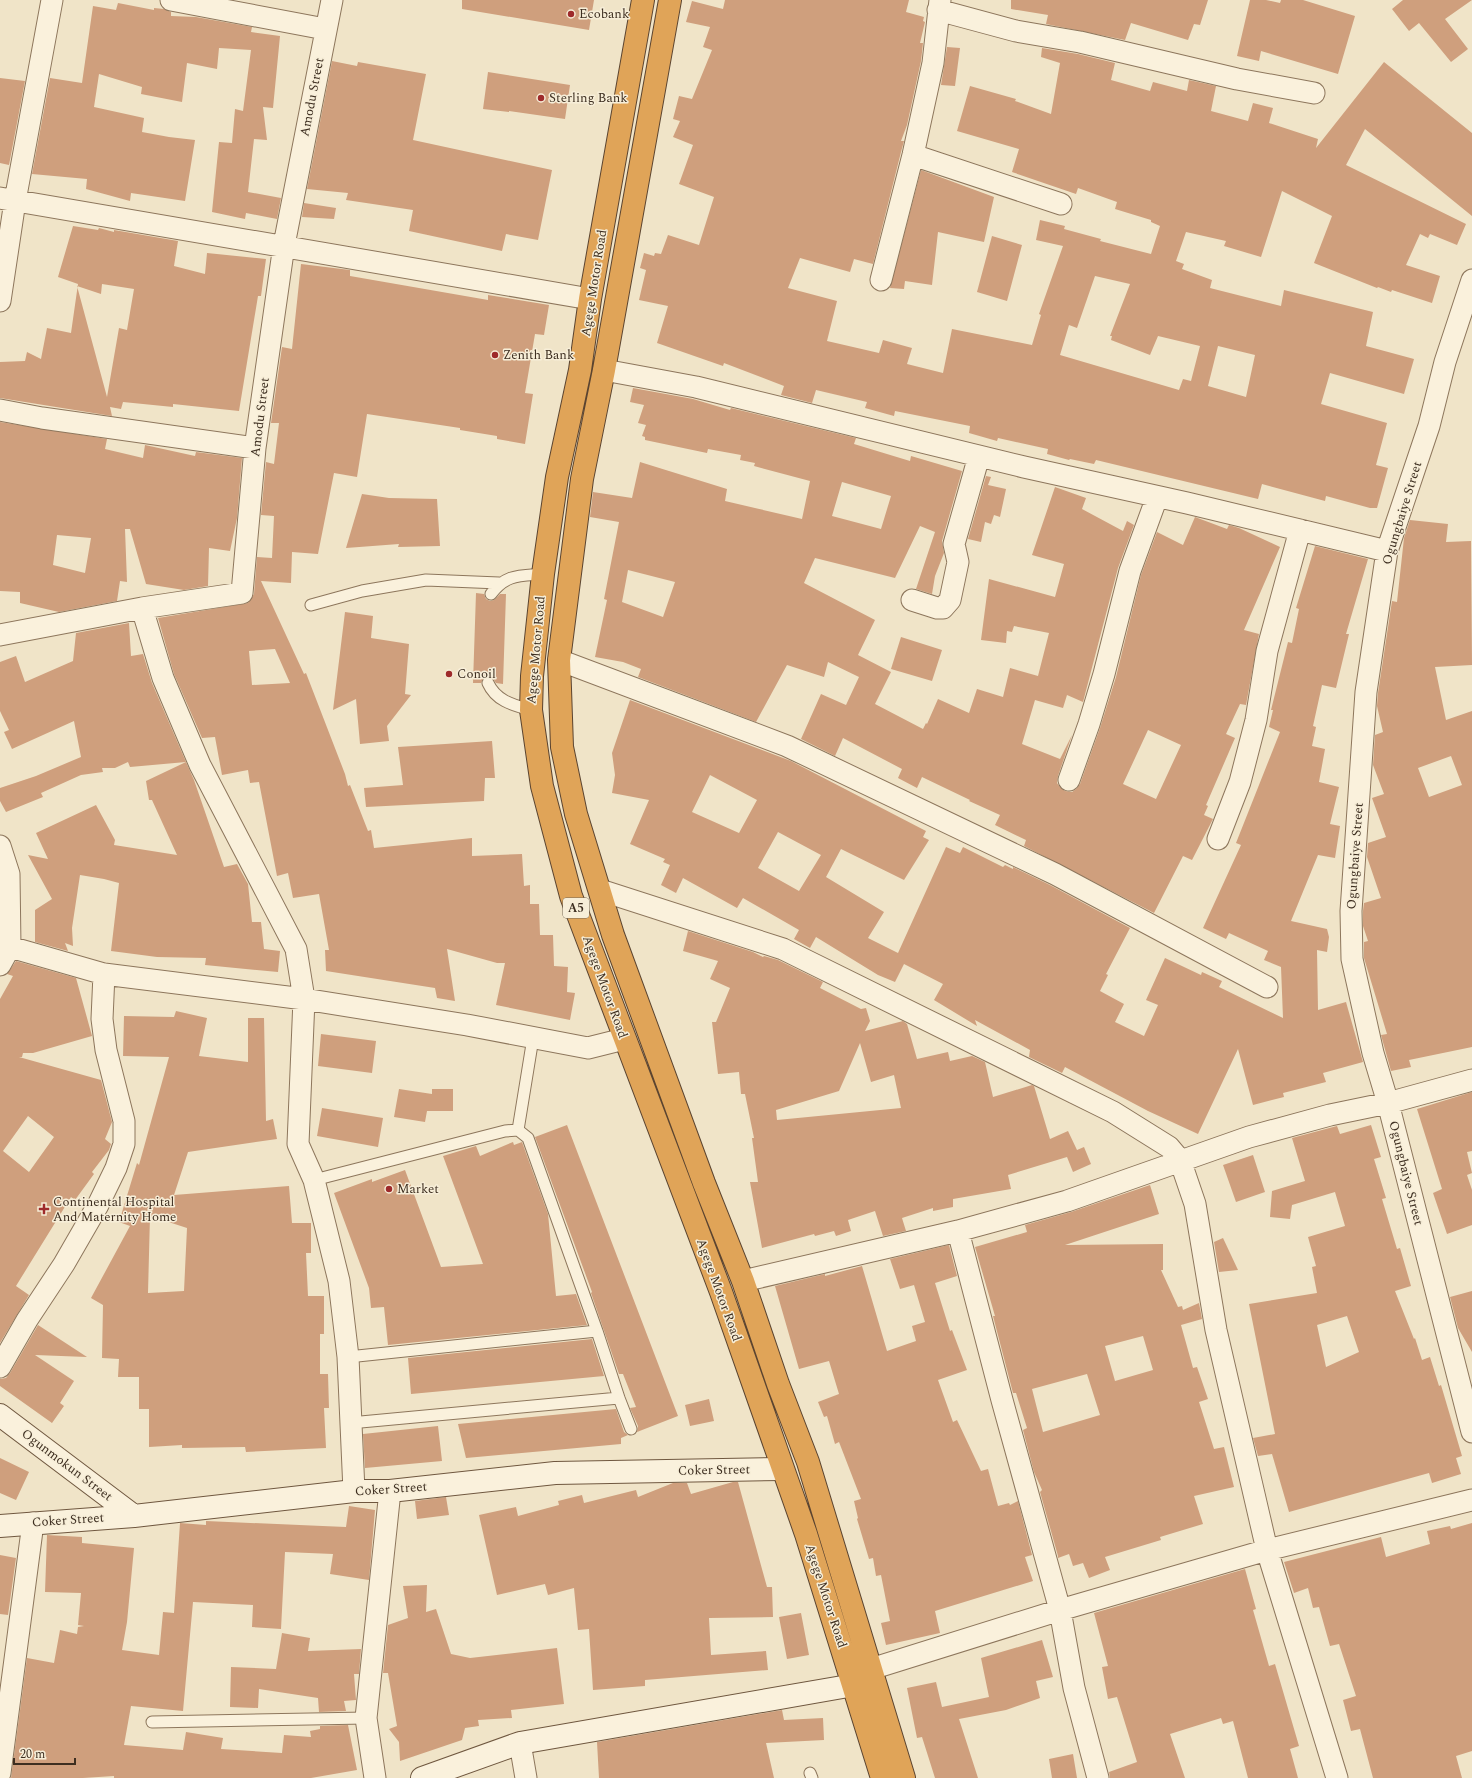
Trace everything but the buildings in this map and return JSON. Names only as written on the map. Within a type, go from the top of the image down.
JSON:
[{"type":"highway","name":"Agege Motor Road","points":[[643,0],[590,299],[580,370],[557,477],[543,574],[532,676],[531,710],[542,786],[571,896],[721,1292],[806,1534],[882,1778]]},
{"type":"highway","name":"Agege Motor Road","points":[[670,0],[604,370],[582,479],[559,660],[562,747],[576,814],[614,935],[701,1175],[743,1281],[778,1384],[808,1462],[904,1778]]},
{"type":"street","points":[[0,301],[7,199],[52,0]]},
{"type":"street","points":[[171,0],[325,29]]},
{"type":"street","name":"Amodu Street","points":[[0,635],[142,608],[242,593],[256,448],[284,245],[325,29],[332,0]]},
{"type":"street","points":[[881,280],[913,155],[933,63],[939,5],[1016,31],[1080,42],[1237,79],[1314,93]]},
{"type":"street","points":[[913,155],[1061,204]]},
{"type":"street","points":[[7,199],[284,245],[590,299]]},
{"type":"street","name":"Ogungbaiye Street","points":[[1472,280],[1445,362],[1429,426],[1388,551],[1366,692],[1351,911],[1352,959],[1372,1053],[1388,1103],[1472,1432]]},
{"type":"street","points":[[604,370],[696,387],[979,456],[1388,551]]},
{"type":"street","points":[[0,410],[42,418],[256,448]]},
{"type":"street","points":[[912,600],[937,608],[943,608],[950,600],[958,562],[954,544],[979,456]]},
{"type":"street","points":[[1069,780],[1089,724],[1104,674],[1130,571],[1157,497]]},
{"type":"street","points":[[1218,838],[1240,782],[1256,720],[1267,651],[1300,530]]},
{"type":"street","points":[[142,608],[163,678],[200,765],[296,949],[304,999],[298,1144],[314,1180],[339,1281],[348,1357],[354,1491]]},
{"type":"street","points":[[559,660],[787,746],[1055,874],[1267,987]]},
{"type":"street","points":[[0,846],[9,874],[5,944],[0,965]]},
{"type":"street","points":[[600,890],[783,949],[1113,1112],[1169,1147],[1180,1160],[1195,1204],[1216,1330],[1267,1550],[1337,1778]]},
{"type":"street","points":[[5,944],[104,974],[304,999],[588,1048],[624,1039]]},
{"type":"street","points":[[0,1367],[27,1320],[64,1264],[98,1205],[116,1168],[124,1144],[124,1121],[106,1050],[102,1019],[104,974]]},
{"type":"street","points":[[743,1281],[958,1231],[1067,1202],[1180,1160],[1249,1137],[1330,1115],[1388,1103],[1472,1080]]},
{"type":"street","points":[[958,1231],[1002,1400],[1060,1610],[1074,1688],[1098,1778]]},
{"type":"street","name":"Ogunmokun Street","points":[[0,1415],[134,1516]]},
{"type":"street","points":[[782,1469],[808,1462]]},
{"type":"street","name":"Coker Street","points":[[0,1526],[33,1522],[134,1516],[354,1491],[390,1491],[555,1473],[782,1469]]},
{"type":"street","points":[[375,1778],[366,1718],[390,1491]]},
{"type":"street","points":[[871,1669],[1060,1610],[1267,1550],[1472,1500]]},
{"type":"street","points":[[0,1772],[5,1714],[33,1522]]},
{"type":"street","points":[[422,1778],[520,1743],[854,1685]]},
{"type":"street","points":[[520,1743],[526,1778]]},
{"type":"lane","points":[[311,605],[362,591],[426,580],[499,583],[514,576],[543,574]]},
{"type":"lane","points":[[491,594],[499,583]]},
{"type":"lane","points":[[488,683],[491,690],[505,702],[531,710]]},
{"type":"lane","points":[[518,1130],[533,1038]]},
{"type":"lane","points":[[314,1180],[498,1133],[518,1130],[528,1138],[631,1429]]},
{"type":"lane","points":[[348,1357],[597,1331]]},
{"type":"lane","points":[[350,1423],[619,1398]]},
{"type":"lane","points":[[152,1722],[366,1718]]},
{"type":"place","name":"Ecobank","points":[[571,14]]},
{"type":"place","name":"Sterling Bank","points":[[541,98]]},
{"type":"place","name":"Zenith Bank","points":[[495,355]]},
{"type":"place","name":"Conoil","points":[[449,674]]},
{"type":"place","name":"Market","points":[[389,1189]]},
{"type":"place","name":"Continental Hospital And Maternity Home","points":[[44,1209]]}]
